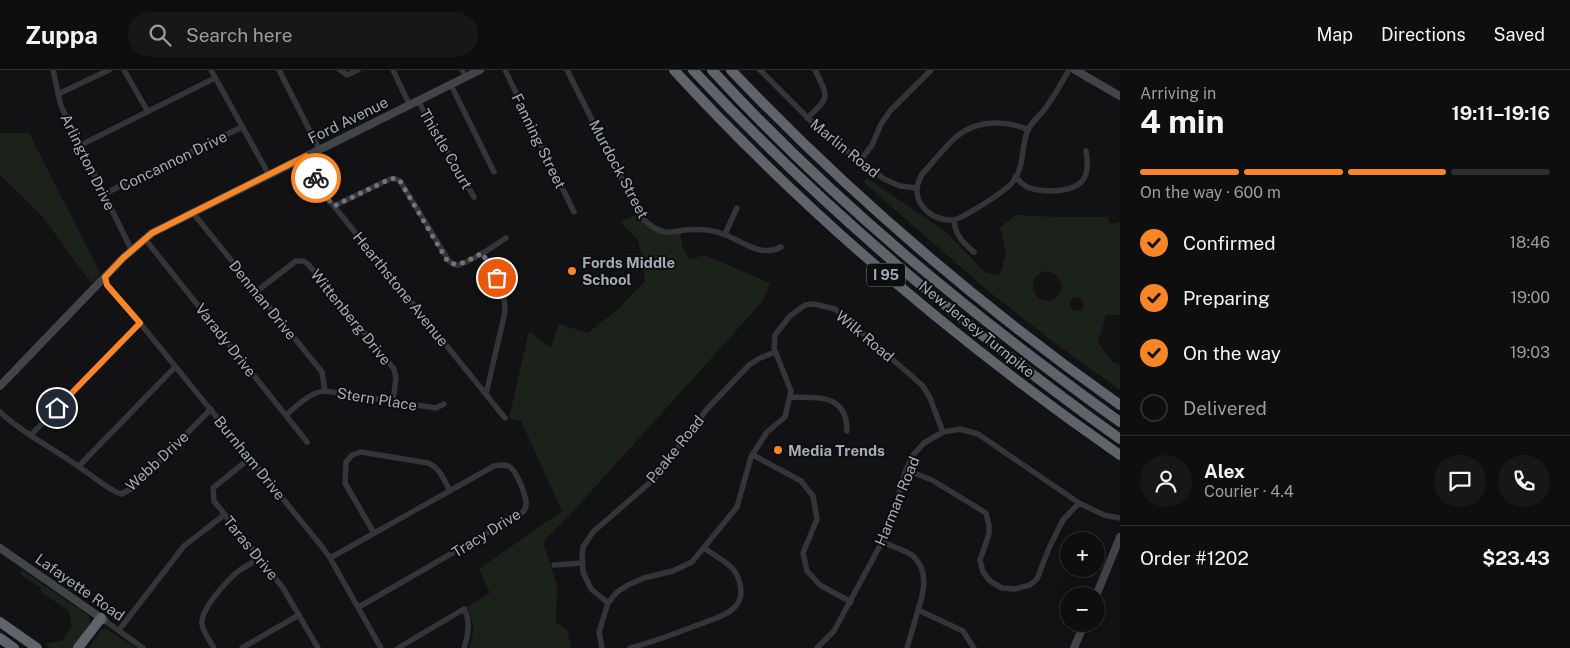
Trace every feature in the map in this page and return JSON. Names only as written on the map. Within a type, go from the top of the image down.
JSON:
[{"type":"highway","name":"New Jersey Turnpike","points":[[674,70],[768,166],[862,254],[989,359],[1120,455]]},
{"type":"highway","name":"New Jersey Turnpike","points":[[693,70],[782,161],[900,269],[998,348],[1120,438]]},
{"type":"highway","name":"New Jersey Turnpike","points":[[712,70],[791,151],[903,253],[1006,338],[1120,422]]},
{"type":"highway","name":"New Jersey Turnpike","points":[[731,70],[820,159],[932,260],[1014,327],[1120,405]]},
{"type":"highway","points":[[78,648],[102,619]]},
{"type":"highway","points":[[84,648],[102,619]]},
{"type":"highway","points":[[0,622],[36,648]]},
{"type":"highway","points":[[0,638],[14,648]]},
{"type":"street","name":"Arlington Drive","points":[[53,70],[61,106],[132,251]]},
{"type":"street","points":[[58,94],[109,70]]},
{"type":"street","points":[[124,70],[148,112]]},
{"type":"street","points":[[211,70],[269,175]]},
{"type":"street","points":[[279,70],[319,149]]},
{"type":"street","points":[[340,70],[347,75],[358,70]]},
{"type":"street","points":[[393,70],[410,106]]},
{"type":"street","name":"Ford Avenue","points":[[0,386],[105,277],[152,233],[319,149],[410,106],[451,85],[464,74],[480,70]]},
{"type":"street","name":"Fanning Street","points":[[505,70],[574,212]]},
{"type":"street","name":"Murdock Street","points":[[567,70],[640,215],[646,223],[655,229],[666,232],[706,229],[725,234],[764,252],[781,247]]},
{"type":"street","name":"Marlin Road","points":[[760,70],[821,132],[892,184],[917,188]]},
{"type":"street","points":[[807,118],[822,105],[826,98],[826,93],[815,70]]},
{"type":"street","points":[[860,161],[872,145],[881,124],[890,111],[930,70]]},
{"type":"street","points":[[1028,130],[1018,125],[1005,123],[973,127],[959,134],[922,174],[917,188],[919,200],[926,211],[942,219],[954,220],[1000,193],[1011,184],[1021,168],[1028,130],[1047,106],[1069,70]]},
{"type":"street","points":[[1075,70],[1120,96]]},
{"type":"street","points":[[80,145],[215,78]]},
{"type":"street","points":[[451,85],[494,172]]},
{"type":"street","name":"Thistle Court","points":[[418,101],[474,197]]},
{"type":"street","name":"Concannon Drive","points":[[104,194],[242,127]]},
{"type":"street","points":[[1016,177],[1026,187],[1037,191],[1069,190],[1085,179],[1088,166],[1086,151]]},
{"type":"street","name":"Hearthstone Avenue","points":[[306,156],[324,195],[505,418]]},
{"type":"street","points":[[334,206],[390,179],[396,178],[400,181],[448,262],[459,265],[506,238]]},
{"type":"street","points":[[725,234],[737,208]]},
{"type":"street","name":"Denman Drive","points":[[193,213],[322,372],[325,391]]},
{"type":"street","points":[[954,220],[957,233],[963,242],[974,252]]},
{"type":"street","name":"Varady Drive","points":[[145,239],[307,442]]},
{"type":"street","points":[[482,253],[502,286],[505,300],[505,312],[486,394]]},
{"type":"street","name":"Wittenberg Drive","points":[[257,291],[296,261],[303,261],[308,264],[394,369],[396,378],[393,401]]},
{"type":"street","name":"Burnham Drive","points":[[105,277],[107,285],[140,323],[330,558],[381,648]]},
{"type":"street","name":"Wilk Road","points":[[775,352],[775,335],[790,316],[805,305],[814,304],[835,309],[923,386],[930,398],[943,432]]},
{"type":"street","points":[[31,435],[140,323]]},
{"type":"street","points":[[602,648],[600,632],[608,604],[617,592],[644,578],[673,571],[692,562],[737,507],[753,455],[768,432],[785,417],[790,397],[790,391],[775,352]]},
{"type":"street","name":"Peake Road","points":[[608,604],[591,589],[587,582],[583,563],[583,548],[593,532],[654,479],[707,409],[749,365],[775,352]]},
{"type":"street","points":[[79,466],[175,367]]},
{"type":"street","name":"Stern Place","points":[[286,416],[318,391],[436,408],[444,404]]},
{"type":"street","points":[[790,397],[824,398],[834,402],[842,408],[847,419],[846,431]]},
{"type":"street","name":"Webb Drive","points":[[0,412],[113,491],[121,494],[132,488],[211,410]]},
{"type":"street","name":"Harman Road","points":[[817,648],[834,631],[882,542],[895,508],[906,470],[913,455],[924,442],[943,432],[960,429],[978,434],[1090,510],[1120,518]]},
{"type":"street","points":[[374,533],[345,483],[346,462],[352,455],[361,452],[428,463],[439,471],[450,491]]},
{"type":"street","points":[[753,455],[802,481],[813,496],[817,519],[803,553],[807,572],[820,585],[851,602]]},
{"type":"street","name":"Taras Drive","points":[[250,458],[213,488],[214,501],[283,588],[318,648]]},
{"type":"street","name":"Tracy Drive","points":[[330,558],[494,466],[501,464],[509,466],[514,471],[523,489],[526,506],[523,512],[359,607]]},
{"type":"street","points":[[906,470],[932,480],[986,514],[990,525],[989,534],[980,560],[983,572],[990,581],[1002,588],[1016,589],[1030,585],[1037,579],[1049,548],[1063,520],[1079,503]]},
{"type":"street","points":[[119,630],[184,546],[224,515]]},
{"type":"street","points":[[1100,587],[1120,537]]},
{"type":"street","points":[[882,542],[914,556],[924,578],[923,593],[907,648]]},
{"type":"street","name":"Lafayette Road","points":[[0,548],[143,648]]},
{"type":"street","points":[[630,648],[659,640],[720,616],[735,607],[741,594],[738,577],[732,568],[704,548]]},
{"type":"street","points":[[214,648],[203,629],[203,613],[220,590],[236,573],[259,558]]},
{"type":"street","points":[[554,565],[583,563]]},
{"type":"street","points":[[398,648],[464,609],[467,613],[469,627],[464,648]]},
{"type":"street","points":[[918,610],[963,631],[974,648]]},
{"type":"street","points":[[242,648],[299,615]]},
{"type":"street","points":[[1074,648],[1081,632]]},
{"type":"shaded area","points":[[0,133],[29,133],[100,273],[91,283],[42,216],[0,175]]},
{"type":"shaded area","points":[[867,178],[946,232],[986,273],[1000,275],[1006,254],[1000,227],[1016,215],[1108,217],[1111,224],[1120,222],[1120,315],[1106,315],[1098,343],[1112,361],[1120,365],[1120,390],[1052,341],[987,290],[863,182]],"holes":[[[1047,271],[1055,274],[1062,284],[1058,295],[1048,301],[1037,297],[1033,286],[1034,280],[1039,274]],[[1078,297],[1083,301],[1084,306],[1081,310],[1074,311],[1070,306],[1070,302]]]},
{"type":"shaded area","points":[[639,213],[659,230],[680,230],[682,246],[689,259],[705,255],[770,283],[763,301],[567,518],[543,542],[557,585],[556,622],[567,629],[571,648],[470,648],[474,627],[467,607],[490,593],[479,569],[562,511],[521,421],[509,418],[529,331],[551,348],[559,324],[588,333],[617,310],[645,281],[638,240],[620,222]]},
{"type":"shaded area","points":[[22,570],[89,616],[90,624],[74,648],[51,648],[46,646],[47,643],[62,641],[72,626],[69,611],[41,592],[40,587],[20,574]]},
{"type":"shaded area","points":[[106,629],[136,648],[89,648],[101,630]]},
{"type":"way so far","points":[[316,178],[324,195],[334,206],[390,179],[396,178],[400,181],[448,262],[459,265],[482,253],[497,278]]},
{"type":"place","name":"Fords Middle School","points":[[572,271]]},
{"type":"place","name":"Media Trends","points":[[778,450]]},
{"type":"route","points":[[57,408],[140,323],[107,285],[105,277],[123,258],[152,233],[306,156],[316,178]]}]
